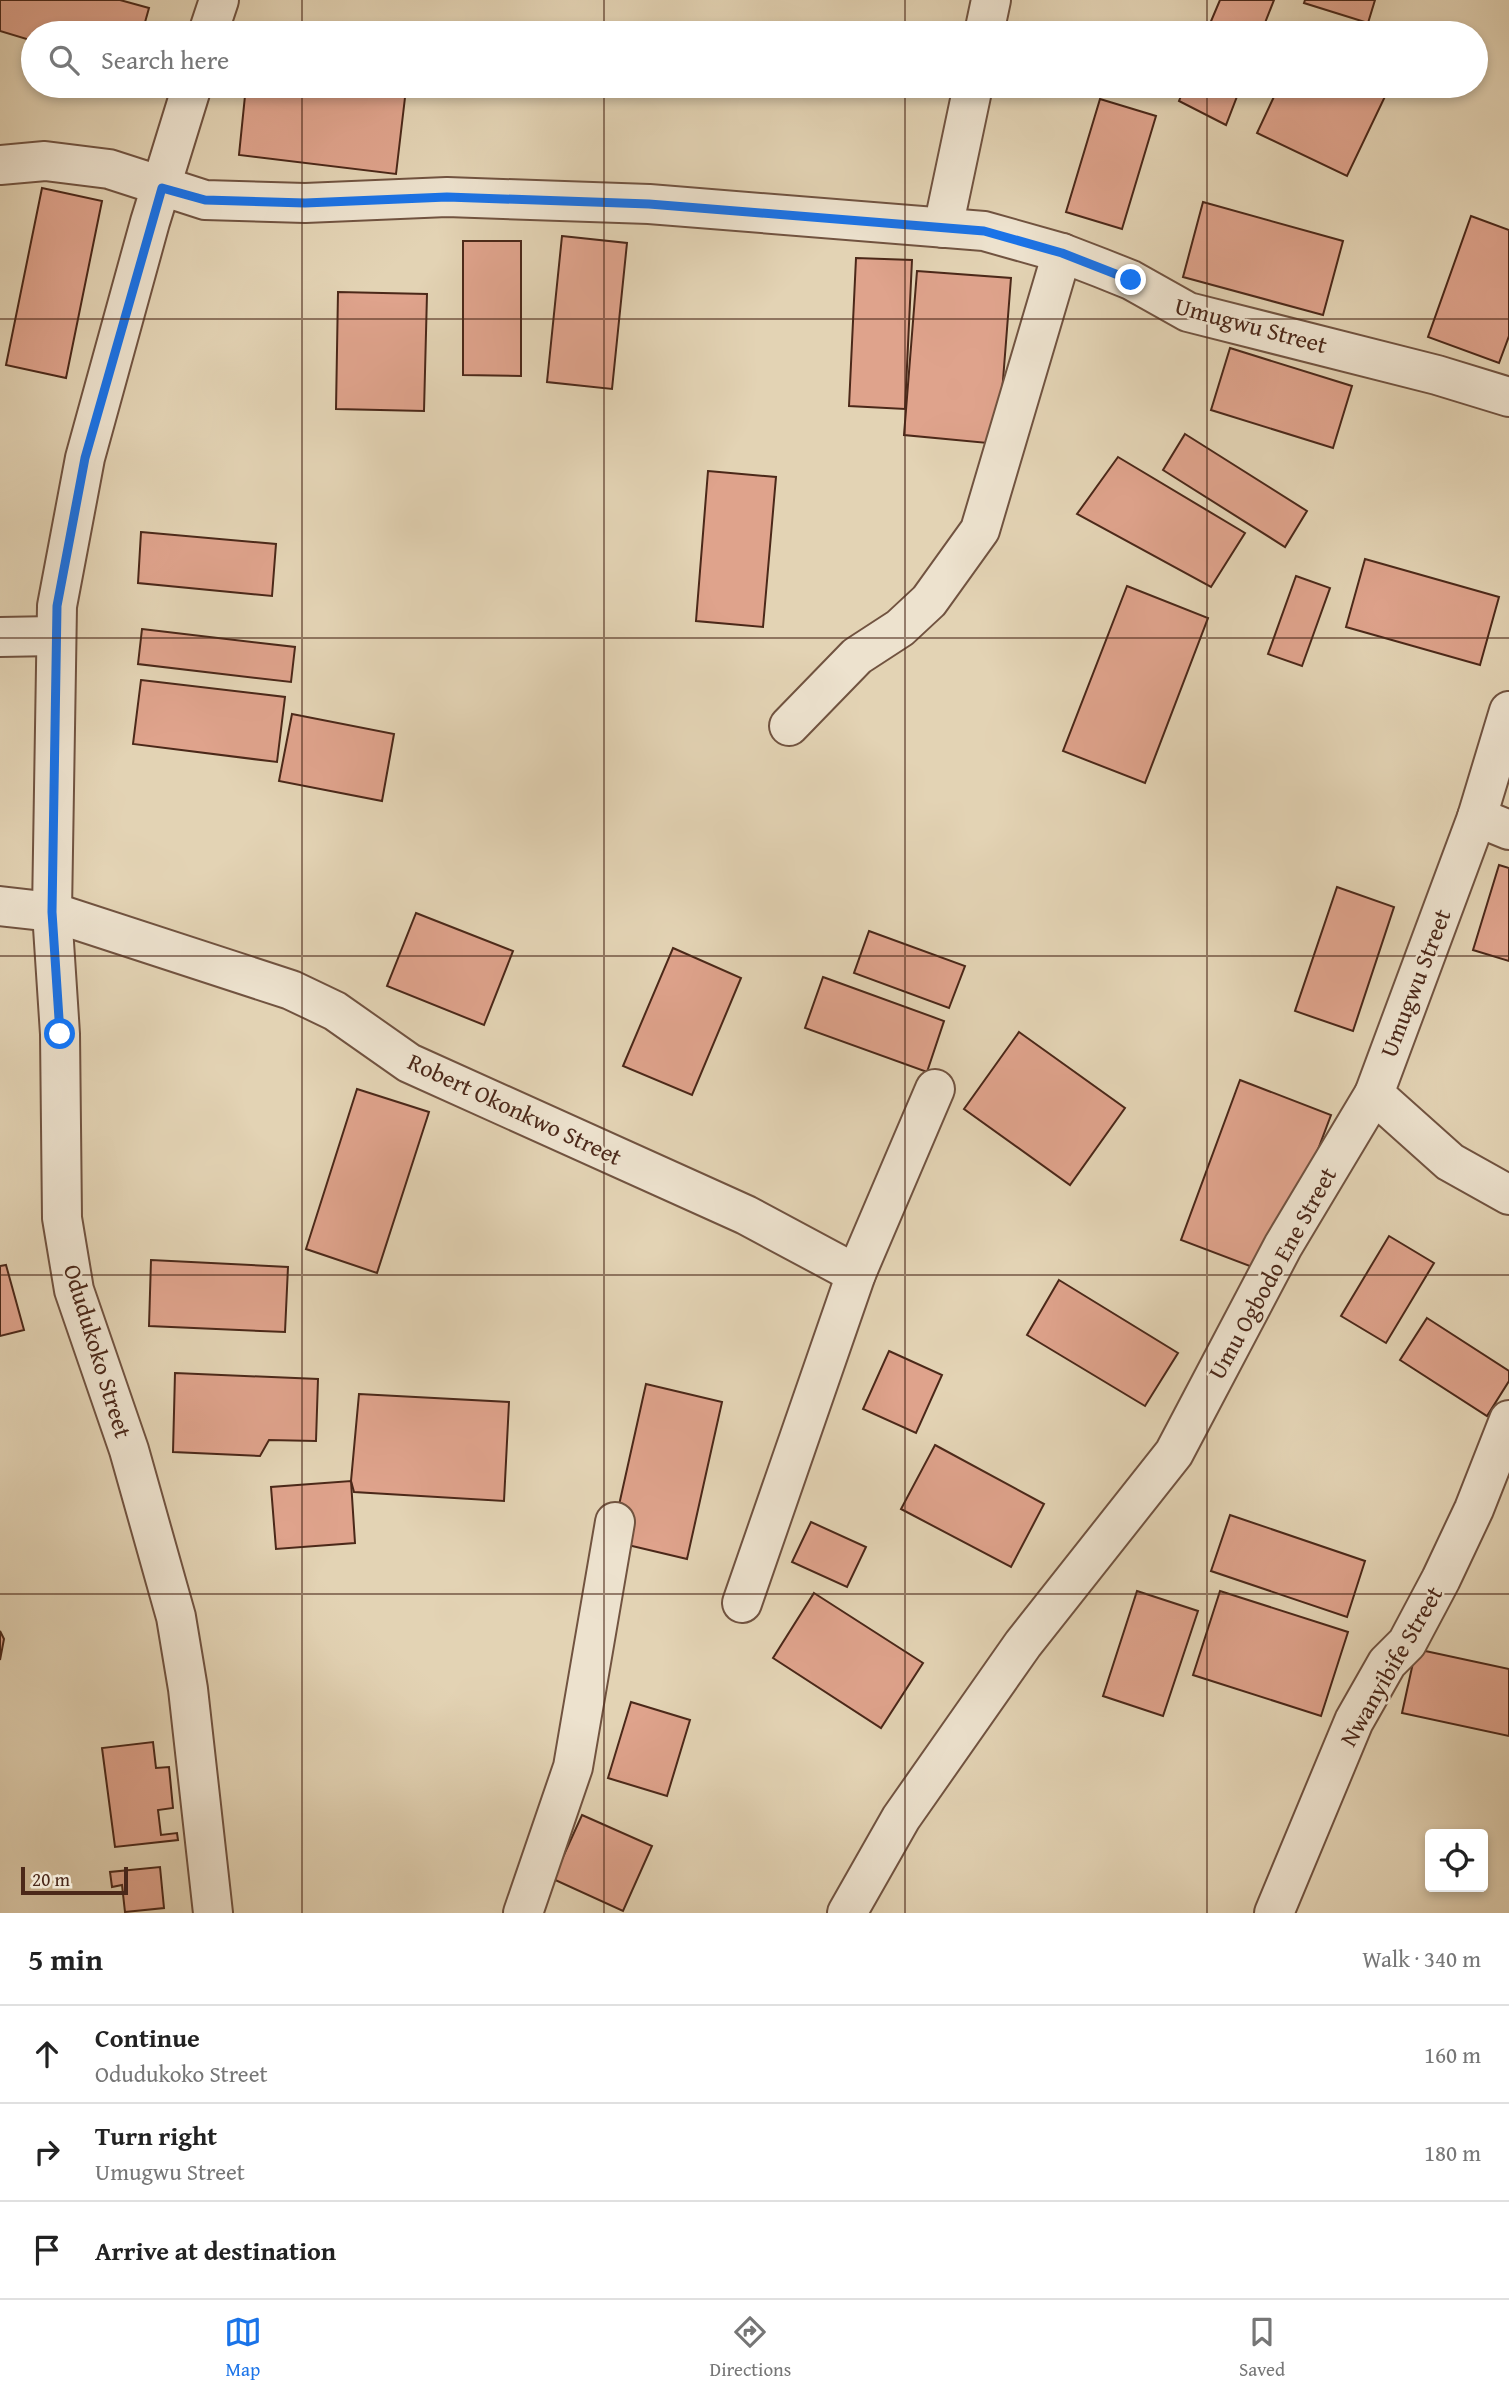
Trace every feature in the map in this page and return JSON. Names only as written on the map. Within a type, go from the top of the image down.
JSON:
[{"type":"street","points":[[212,21],[219,0]]},
{"type":"street","points":[[987,21],[991,0]]},
{"type":"street","name":"Odudukoko Street","points":[[188,98],[85,458],[57,606],[54,636],[52,912],[60,1034],[62,1218],[74,1290],[129,1450],[176,1617],[188,1689],[213,1913]]},
{"type":"street","points":[[943,228],[970,98]]},
{"type":"street","name":"Umugwu Street","points":[[0,166],[45,161],[109,169],[205,200],[305,203],[447,197],[649,204],[984,231],[1062,253],[1131,280],[1188,312],[1424,371],[1509,397]]},
{"type":"street","points":[[789,726],[857,656],[900,628],[929,601],[980,530],[1062,253]]},
{"type":"street","points":[[0,636],[54,636]]},
{"type":"street","name":"Umugwu Street","points":[[1374,1094],[1493,824],[1509,711]]},
{"type":"street","name":"Robert Okonkwo Street","points":[[0,906],[52,912],[291,990],[335,1011],[409,1063],[747,1215],[856,1274]]},
{"type":"street","points":[[742,1604],[856,1274],[935,1089]]},
{"type":"street","points":[[1374,1094],[1450,1162],[1509,1195]]},
{"type":"street","name":"Umu Ogbodo Ene Street","points":[[846,1913],[901,1818],[1023,1644],[1174,1453],[1283,1246],[1374,1094]]},
{"type":"street","name":"Nwanyibife Street","points":[[1274,1913],[1354,1721],[1387,1663],[1407,1643],[1441,1579],[1474,1509],[1509,1420]]},
{"type":"street","points":[[523,1913],[573,1767],[615,1522]]},
{"type":"building","points":[[0,0],[120,0],[149,8],[145,21],[21,21],[21,37],[0,31]]},
{"type":"building","points":[[1220,0],[1274,0],[1266,21],[1211,21]]},
{"type":"building","points":[[1305,0],[1375,0],[1369,21],[1304,3]]},
{"type":"building","points":[[245,98],[405,98],[396,174],[239,155]]},
{"type":"building","points":[[1180,98],[1236,98],[1226,125],[1179,101]]},
{"type":"building","points":[[1273,98],[1384,98],[1347,176],[1257,133]]},
{"type":"building","points":[[1100,99],[1156,116],[1122,229],[1066,212]]},
{"type":"building","points":[[42,188],[102,201],[66,378],[6,365]]},
{"type":"building","points":[[1203,202],[1343,241],[1323,315],[1183,277]]},
{"type":"building","points":[[1471,216],[1509,230],[1509,336],[1499,363],[1428,337]]},
{"type":"building","points":[[562,236],[627,243],[612,389],[547,382]]},
{"type":"building","points":[[463,241],[521,241],[521,376],[463,375]]},
{"type":"building","points":[[856,258],[912,260],[905,409],[849,406]]},
{"type":"building","points":[[917,271],[1011,278],[998,444],[904,435]]},
{"type":"building","points":[[338,292],[427,294],[424,411],[336,409]]},
{"type":"building","points":[[1230,348],[1352,386],[1333,448],[1211,410]]},
{"type":"building","points":[[1185,434],[1307,511],[1285,547],[1163,470]]},
{"type":"building","points":[[1118,457],[1245,533],[1211,587],[1077,514]]},
{"type":"building","points":[[708,471],[776,477],[763,627],[696,621]]},
{"type":"building","points":[[141,532],[276,544],[272,596],[138,583]]},
{"type":"building","points":[[1365,559],[1499,597],[1480,665],[1346,627]]},
{"type":"building","points":[[1296,576],[1330,588],[1302,666],[1268,654]]},
{"type":"building","points":[[1127,586],[1208,618],[1145,783],[1063,751]]},
{"type":"building","points":[[142,629],[295,647],[291,682],[138,664]]},
{"type":"building","points":[[141,680],[285,697],[277,762],[133,744]]},
{"type":"building","points":[[292,714],[394,734],[382,801],[279,781]]},
{"type":"building","points":[[1499,865],[1509,868],[1509,961],[1473,950]]},
{"type":"building","points":[[1337,887],[1394,907],[1353,1031],[1295,1011]]},
{"type":"building","points":[[416,913],[513,951],[484,1025],[387,986]]},
{"type":"building","points":[[869,931],[965,966],[949,1008],[854,973]]},
{"type":"building","points":[[673,948],[741,978],[692,1095],[623,1066]]},
{"type":"building","points":[[823,977],[944,1021],[927,1072],[805,1028]]},
{"type":"building","points":[[1019,1032],[1125,1108],[1070,1185],[964,1109]]},
{"type":"building","points":[[1240,1080],[1331,1115],[1271,1274],[1181,1240]]},
{"type":"building","points":[[357,1089],[429,1112],[377,1273],[306,1249]]},
{"type":"building","points":[[1389,1236],[1434,1263],[1386,1343],[1341,1316]]},
{"type":"building","points":[[151,1260],[288,1267],[285,1332],[149,1326]]},
{"type":"building","points":[[6,1265],[24,1330],[0,1336],[0,1266]]},
{"type":"building","points":[[1059,1280],[1178,1353],[1145,1406],[1027,1335]]},
{"type":"building","points":[[1427,1318],[1509,1371],[1509,1381],[1487,1416],[1400,1360]]},
{"type":"building","points":[[889,1351],[942,1375],[916,1433],[863,1409]]},
{"type":"building","points":[[175,1373],[318,1379],[316,1441],[269,1440],[260,1456],[173,1452]]},
{"type":"building","points":[[646,1384],[722,1402],[687,1559],[611,1541]]},
{"type":"building","points":[[359,1394],[509,1402],[504,1501],[354,1492],[351,1481]]},
{"type":"building","points":[[935,1445],[1044,1504],[1011,1567],[901,1509]]},
{"type":"building","points":[[351,1481],[355,1543],[276,1549],[271,1487]]},
{"type":"building","points":[[1230,1515],[1365,1561],[1347,1617],[1211,1571]]},
{"type":"building","points":[[811,1522],[866,1547],[847,1587],[792,1562]]},
{"type":"building","points":[[1137,1591],[1198,1611],[1163,1716],[1103,1696]]},
{"type":"building","points":[[1220,1591],[1348,1632],[1321,1716],[1193,1675]]},
{"type":"building","points":[[814,1593],[923,1663],[881,1728],[773,1658]]},
{"type":"building","points":[[0,1631],[4,1639],[0,1660]]},
{"type":"building","points":[[1416,1649],[1509,1669],[1509,1736],[1402,1713]]},
{"type":"building","points":[[631,1702],[690,1720],[667,1796],[608,1778]]},
{"type":"building","points":[[153,1742],[156,1768],[169,1767],[173,1808],[158,1810],[161,1835],[177,1833],[178,1840],[115,1847],[102,1748]]},
{"type":"building","points":[[582,1815],[652,1846],[623,1911],[553,1879]]},
{"type":"building","points":[[160,1867],[164,1908],[125,1912],[122,1885],[112,1887],[110,1872]]},
{"type":"route","points":[[60,1034],[52,912],[54,636],[57,606],[85,458],[150,222],[162,188],[205,200],[305,203],[447,197],[649,204],[984,231],[1062,253],[1131,280]]}]
